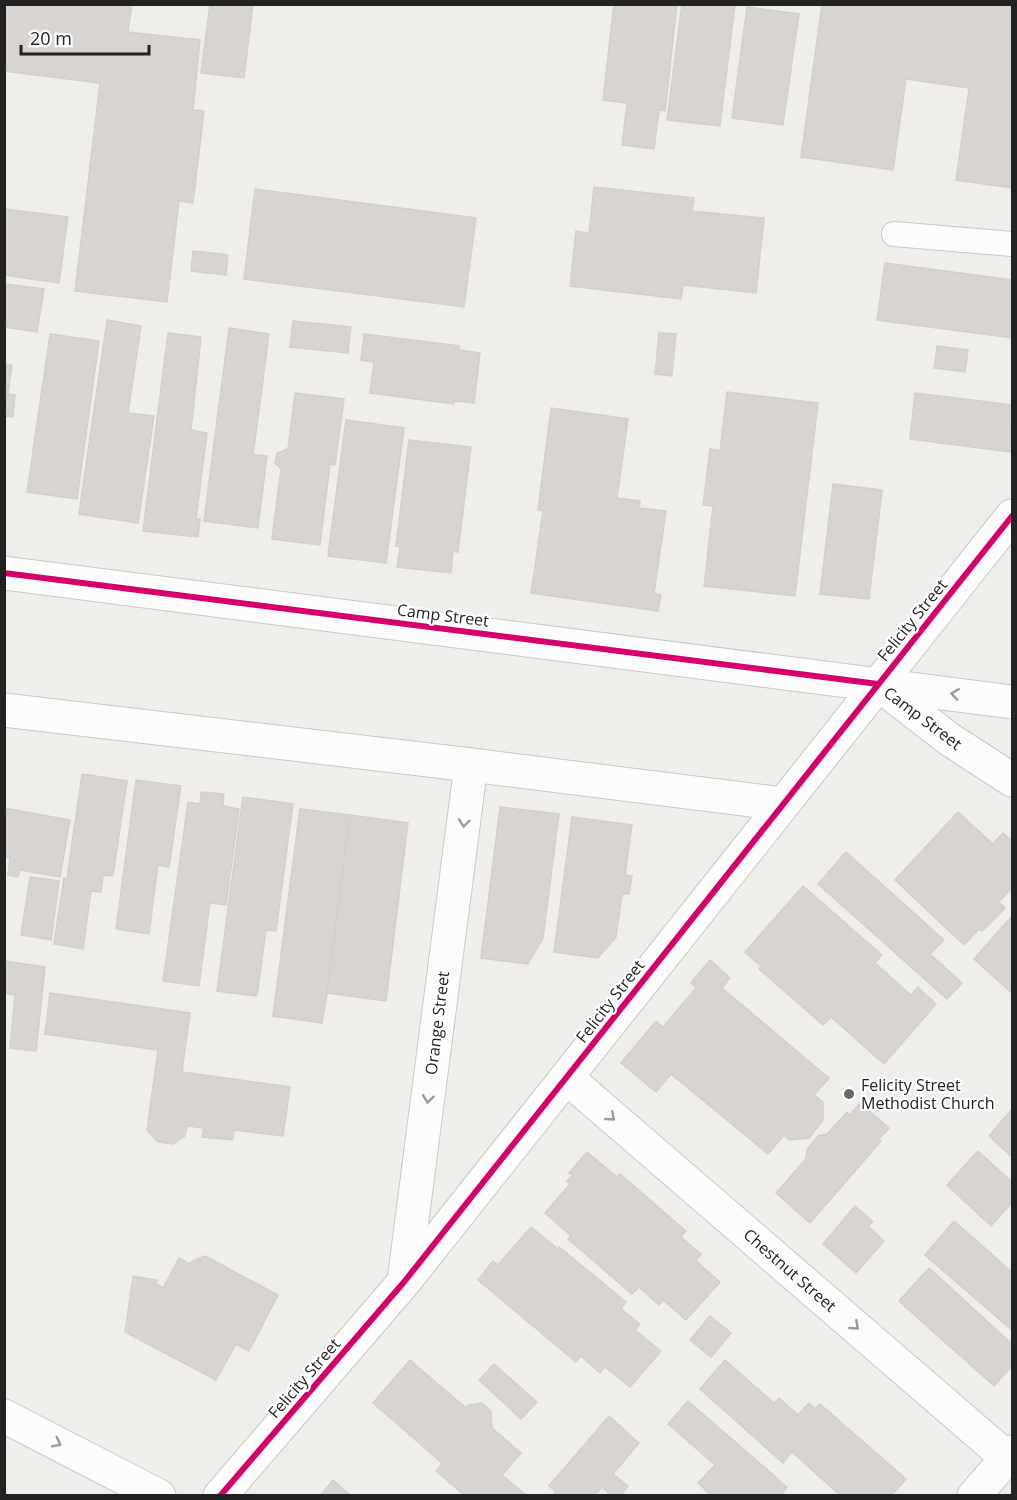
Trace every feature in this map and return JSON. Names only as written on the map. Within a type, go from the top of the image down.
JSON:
[{"type":"street","name":"Felicity Street","points":[[220,1496],[404,1282],[1012,516]]},
{"type":"street","name":"Camp Street","points":[[4,573],[878,684],[949,739],[1012,780]]},
{"type":"street","points":[[878,684],[1012,702]]},
{"type":"street","points":[[4,710],[783,804]]},
{"type":"street","name":"Orange Street","points":[[404,1282],[471,765]]},
{"type":"street","name":"Chestnut Street","points":[[567,1078],[1011,1457]]},
{"type":"street","points":[[4,1416],[159,1496]]},
{"type":"street","points":[[974,1496],[1011,1457]]},
{"type":"lane","points":[[894,234],[1012,244]]},
{"type":"building","points":[[4,4],[132,4],[128,32],[200,40],[193,110],[204,111],[193,203],[179,201],[167,302],[75,291],[100,83],[4,71]]},
{"type":"building","points":[[210,4],[253,4],[244,78],[201,73]]},
{"type":"building","points":[[614,4],[677,4],[665,111],[659,110],[654,149],[622,145],[627,103],[603,100]]},
{"type":"building","points":[[682,4],[735,4],[720,126],[667,120]]},
{"type":"building","points":[[822,4],[1012,4],[1012,188],[956,180],[969,88],[906,79],[893,170],[801,157]]},
{"type":"building","points":[[747,7],[799,14],[783,125],[732,118]]},
{"type":"building","points":[[594,187],[694,198],[692,211],[764,218],[756,293],[683,285],[681,299],[570,286],[576,231],[589,233]]},
{"type":"building","points":[[255,189],[476,218],[464,307],[244,279]]},
{"type":"building","points":[[4,209],[68,217],[59,283],[4,275]]},
{"type":"building","points":[[193,251],[228,255],[226,275],[191,271]]},
{"type":"building","points":[[885,263],[1012,280],[1012,338],[877,320]]},
{"type":"building","points":[[4,284],[44,289],[37,332],[4,327]]},
{"type":"building","points":[[107,320],[141,326],[128,413],[154,416],[138,523],[79,514]]},
{"type":"building","points":[[293,321],[351,327],[348,353],[290,347]]},
{"type":"building","points":[[229,328],[269,334],[253,455],[267,456],[258,528],[204,521]]},
{"type":"building","points":[[168,333],[201,337],[191,430],[207,433],[196,519],[200,519],[198,537],[143,531]]},
{"type":"building","points":[[659,333],[676,334],[672,376],[655,374]]},
{"type":"building","points":[[50,334],[99,341],[77,499],[27,492]]},
{"type":"building","points":[[364,334],[459,346],[459,350],[480,353],[474,403],[454,401],[454,404],[370,393],[374,362],[361,360]]},
{"type":"building","points":[[937,346],[968,350],[965,372],[934,368]]},
{"type":"building","points":[[4,364],[12,365],[8,394],[15,395],[13,417],[5,416],[4,420]]},
{"type":"building","points":[[727,392],[818,403],[795,596],[704,586],[713,506],[703,505],[710,449],[720,451]]},
{"type":"building","points":[[295,393],[344,399],[335,465],[330,464],[320,545],[272,539],[281,469],[275,463],[277,453],[288,449]]},
{"type":"building","points":[[915,393],[1012,405],[1011,452],[910,439]]},
{"type":"building","points":[[551,408],[628,419],[617,498],[640,501],[639,508],[666,511],[654,594],[661,595],[658,611],[531,593],[543,511],[538,510]]},
{"type":"building","points":[[346,420],[404,428],[386,563],[328,556]]},
{"type":"building","points":[[409,440],[471,447],[458,552],[453,551],[451,573],[397,567],[400,547],[396,546]]},
{"type":"building","points":[[833,484],[882,490],[869,599],[820,594]]},
{"type":"building","points":[[82,774],[127,781],[113,876],[103,875],[101,892],[91,891],[83,949],[54,944],[64,878],[67,878]]},
{"type":"building","points":[[136,780],[181,786],[169,867],[158,865],[149,934],[116,929]]},
{"type":"building","points":[[201,792],[224,794],[223,806],[239,809],[226,905],[210,903],[199,986],[163,981],[188,802],[200,804]]},
{"type":"building","points":[[243,797],[293,804],[276,931],[266,930],[257,996],[217,991]]},
{"type":"building","points":[[500,807],[559,814],[543,938],[528,964],[481,958]]},
{"type":"building","points":[[4,808],[70,820],[60,877],[20,870],[18,877],[8,875],[10,858],[4,857]]},
{"type":"building","points":[[300,809],[350,815],[322,1023],[273,1016]]},
{"type":"building","points":[[958,812],[993,844],[1003,833],[1012,841],[1012,888],[999,902],[1005,908],[982,931],[979,929],[964,945],[895,880]]},
{"type":"building","points":[[350,815],[408,823],[386,1001],[327,993]]},
{"type":"building","points":[[572,817],[632,825],[625,875],[632,876],[629,894],[622,894],[616,937],[598,958],[554,952]]},
{"type":"building","points":[[846,852],[944,940],[930,954],[962,983],[947,999],[818,884]]},
{"type":"building","points":[[30,877],[59,881],[51,940],[21,935]]},
{"type":"building","points":[[803,886],[882,955],[875,963],[911,995],[918,987],[936,1004],[884,1064],[831,1017],[823,1025],[759,969],[761,966],[745,952]]},
{"type":"building","points":[[1012,916],[1012,993],[974,959]]},
{"type":"building","points":[[710,960],[730,978],[722,988],[829,1078],[814,1095],[823,1102],[823,1120],[809,1138],[789,1140],[784,1135],[768,1154],[671,1074],[656,1092],[621,1063],[656,1021],[663,1027],[696,988],[691,983]]},
{"type":"building","points":[[4,961],[45,967],[36,1051],[10,1048],[15,995],[4,993]]},
{"type":"building","points":[[50,993],[190,1013],[182,1072],[290,1087],[283,1136],[234,1130],[233,1140],[202,1137],[204,1128],[187,1126],[185,1136],[173,1144],[158,1142],[147,1130],[158,1050],[45,1034]]},
{"type":"building","points":[[860,1103],[889,1128],[879,1139],[881,1141],[810,1223],[776,1193],[806,1159],[807,1150],[818,1136],[827,1134],[847,1112],[850,1115]]},
{"type":"building","points":[[1012,1109],[1012,1157],[989,1136]]},
{"type":"building","points":[[978,1151],[1012,1182],[1012,1202],[991,1226],[947,1185]]},
{"type":"building","points":[[587,1152],[617,1177],[620,1174],[686,1231],[681,1237],[701,1254],[696,1261],[720,1282],[686,1320],[663,1300],[659,1305],[639,1287],[632,1294],[568,1239],[571,1236],[545,1213],[570,1184],[567,1181],[573,1175],[569,1173]]},
{"type":"building","points":[[855,1206],[873,1222],[868,1226],[884,1241],[856,1273],[823,1244]]},
{"type":"building","points":[[954,1221],[1012,1272],[1012,1330],[925,1255]]},
{"type":"building","points":[[531,1227],[626,1302],[621,1309],[640,1324],[635,1330],[661,1351],[630,1387],[605,1367],[600,1373],[581,1356],[576,1362],[478,1280],[493,1261],[498,1265]]},
{"type":"building","points":[[205,1256],[278,1295],[249,1351],[236,1344],[216,1380],[125,1332],[133,1276],[157,1280],[156,1284],[163,1288],[179,1258],[190,1264]]},
{"type":"building","points":[[929,1268],[1012,1344],[1012,1366],[994,1386],[899,1301]]},
{"type":"building","points":[[710,1316],[731,1333],[711,1357],[690,1340]]},
{"type":"building","points":[[410,1360],[466,1408],[469,1405],[482,1403],[491,1411],[492,1428],[521,1453],[502,1475],[527,1496],[465,1496],[436,1471],[442,1463],[373,1403]]},
{"type":"building","points":[[725,1360],[774,1403],[779,1398],[798,1415],[809,1403],[815,1409],[820,1404],[906,1479],[891,1496],[841,1496],[792,1452],[783,1463],[700,1389]]},
{"type":"building","points":[[494,1364],[537,1402],[521,1419],[479,1380]]},
{"type":"building","points":[[688,1401],[787,1487],[780,1496],[712,1496],[698,1483],[715,1465],[668,1424]]},
{"type":"building","points":[[609,1416],[639,1443],[613,1474],[628,1486],[620,1496],[612,1496],[602,1487],[594,1496],[553,1496],[556,1492],[549,1486]]},
{"type":"building","points":[[333,1480],[351,1496],[320,1496]]},
{"type":"cycle path","points":[[220,1496],[404,1282],[1012,516]]},
{"type":"cycle path","points":[[4,573],[878,684]]},
{"type":"place","name":"Felicity Street Methodist Church","points":[[849,1094]]}]
